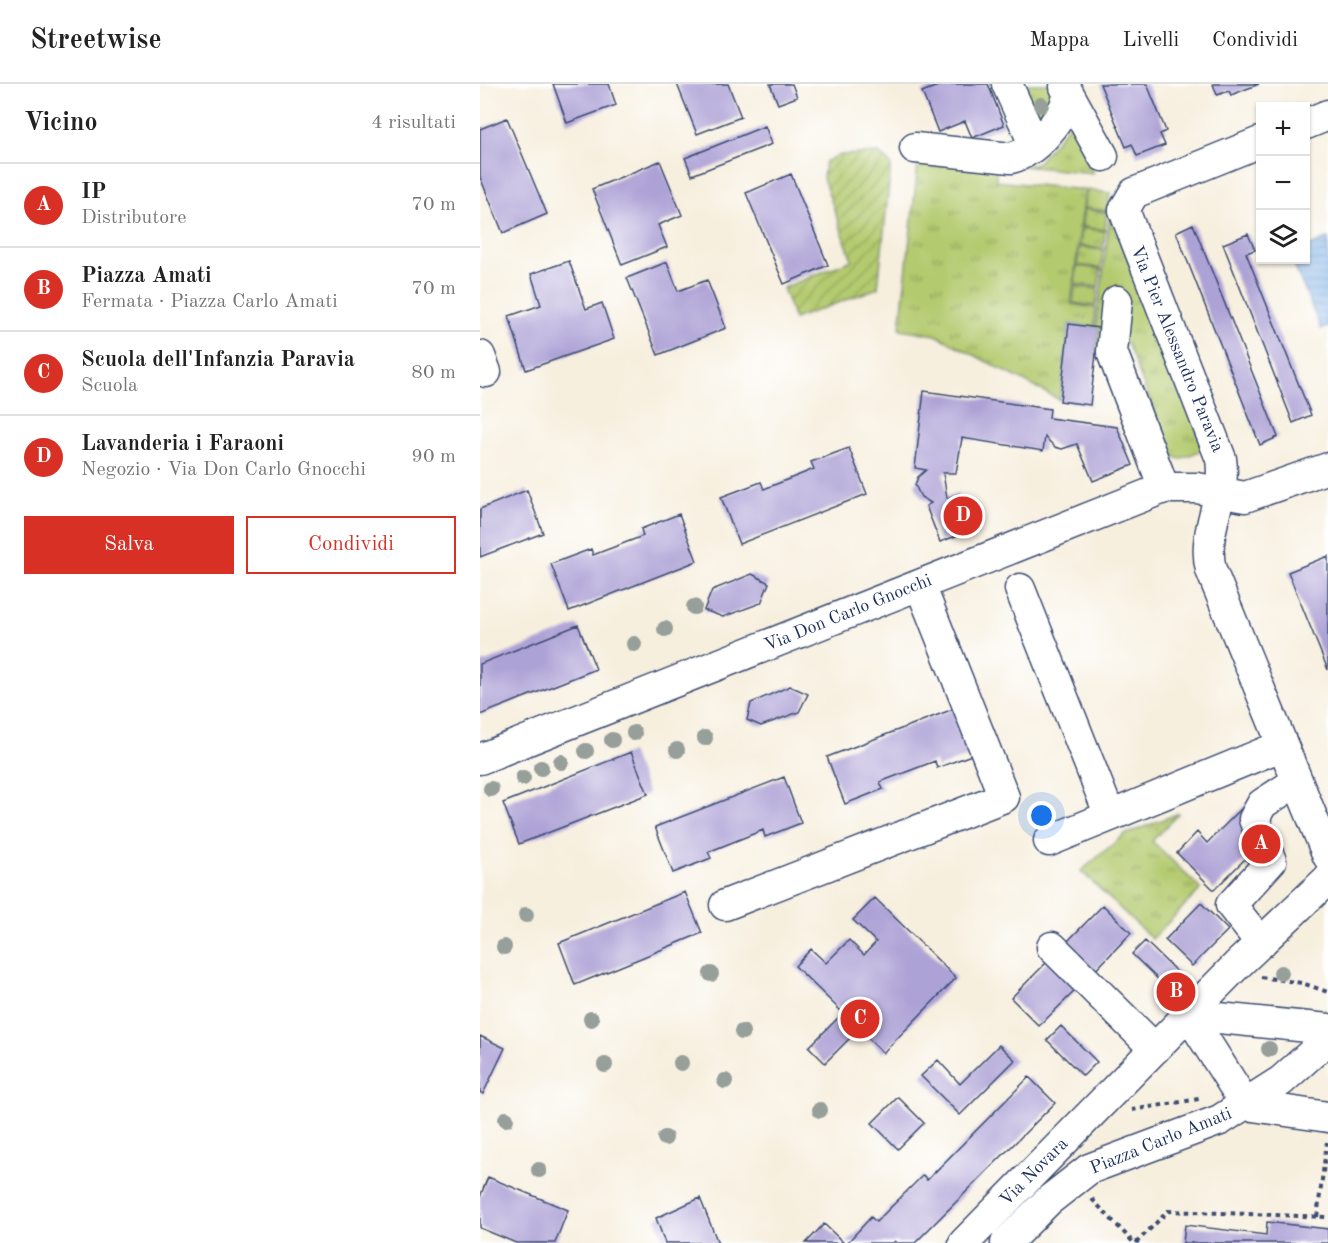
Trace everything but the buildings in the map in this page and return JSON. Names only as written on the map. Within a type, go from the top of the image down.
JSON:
[{"type":"street","points":[[1007,84],[1034,144]]},
{"type":"street","points":[[915,148],[1011,158],[1025,154],[1063,114],[1067,91]]},
{"type":"street","points":[[1067,91],[1103,156]]},
{"type":"street","points":[[1310,122],[1328,115]]},
{"type":"street","name":"Via Pier Alessandro Paravia","points":[[1256,144],[1134,193],[1124,210],[1125,220],[1221,459],[1219,494],[1207,543],[1209,563],[1281,746],[1328,856]]},
{"type":"street","points":[[1117,301],[1112,352],[1164,488]]},
{"type":"street","name":"Via Don Carlo Gnocchi","points":[[480,759],[1164,488],[1188,487],[1245,497],[1328,468]]},
{"type":"street","points":[[725,905],[1004,797],[920,585]]},
{"type":"street","points":[[1020,589],[1110,816]]},
{"type":"street","points":[[1049,841],[1281,746]]},
{"type":"street","points":[[1261,943],[1231,905],[1271,861],[1254,819],[1262,804],[1296,782]]},
{"type":"street","points":[[1116,1106],[1155,1049],[1328,879]]},
{"type":"street","points":[[1052,947],[1155,1049]]},
{"type":"street","points":[[1189,1015],[1328,1029]]},
{"type":"street","name":"Piazza Carlo Amati","points":[[1189,1015],[1246,1105],[1328,1117]]},
{"type":"street","name":"Piazza Carlo Amati","points":[[1048,1201],[1097,1166],[1220,1120],[1246,1105],[1308,1059],[1328,1039]]},
{"type":"street","name":"Via Novara","points":[[964,1243],[1116,1106]]},
{"type":"street","name":"Via Novara","points":[[1006,1243],[1048,1201]]},
{"type":"path","points":[[1259,977],[1302,983],[1328,992]]},
{"type":"path","points":[[1116,1106],[1202,1099]]},
{"type":"path","points":[[1317,1217],[1327,1142]]},
{"type":"path","points":[[1092,1199],[1135,1243],[1168,1211],[1328,1217]]},
{"type":"green space","points":[[1023,84],[1061,84],[1044,113],[1033,110]]},
{"type":"green space","points":[[1072,121],[1093,173],[1022,166],[1033,165],[1039,161]]},
{"type":"green space","points":[[879,153],[891,165],[878,288],[794,319],[783,288],[852,260],[823,178],[825,162],[840,155]]},
{"type":"green space","points":[[919,155],[997,163],[996,181],[1085,190],[1071,304],[1096,308],[1094,327],[1069,324],[1060,400],[936,335],[900,329]]},
{"type":"green space","points":[[1087,190],[1110,193],[1108,211],[1084,208]]},
{"type":"green space","points":[[1084,209],[1107,212],[1105,230],[1082,227]]},
{"type":"green space","points":[[1110,216],[1202,444],[1200,451],[1180,459],[1172,456],[1127,343],[1096,356],[1099,328],[1096,327]]},
{"type":"green space","points":[[1082,228],[1105,231],[1103,249],[1080,246]]},
{"type":"green space","points":[[1080,247],[1103,250],[1101,268],[1077,265]]},
{"type":"green space","points":[[1077,266],[1101,269],[1098,287],[1075,284]]},
{"type":"green space","points":[[1075,286],[1098,289],[1096,306],[1073,303]]},
{"type":"green space","points":[[1179,813],[1152,841],[1201,889],[1152,939],[1081,871],[1124,835]]},
{"type":"water","points":[[1328,238],[1328,327],[1321,329],[1294,264],[1310,264],[1310,246]]},
{"type":"place","name":"Lavanderia i Faraoni","points":[[963,516]]},
{"type":"place","name":"IP","points":[[1261,844]]},
{"type":"place","name":"Piazza Amati","points":[[1176,992]]},
{"type":"place","name":"Scuola dell'Infanzia Paravia","points":[[860,1019]]}]
